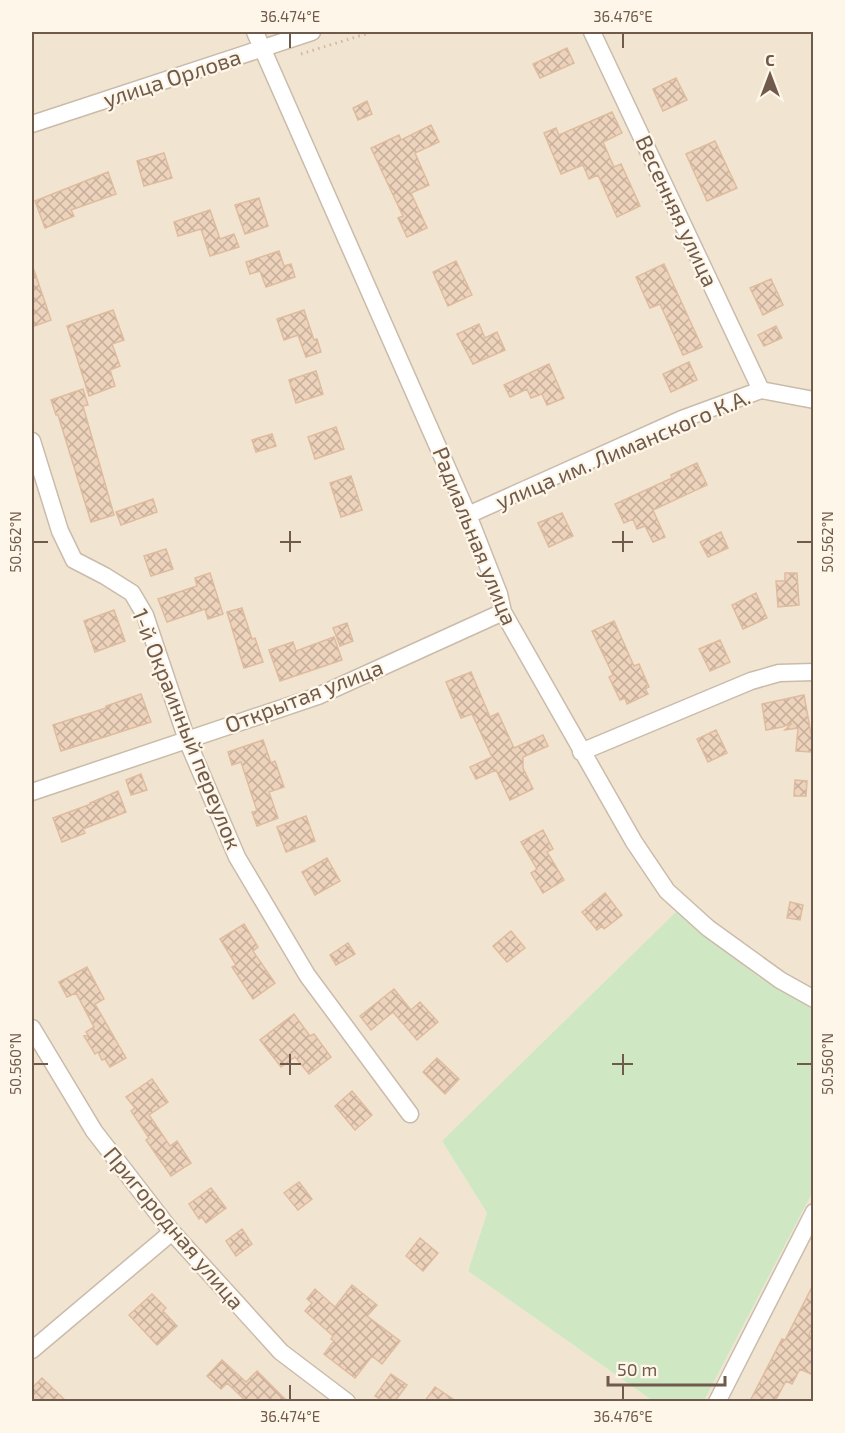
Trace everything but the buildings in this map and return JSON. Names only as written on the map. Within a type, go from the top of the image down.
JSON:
[{"type":"street","name":"Радиальная улица","points":[[255,32],[468,515],[499,594],[503,612],[582,752],[634,842],[667,891],[708,928],[780,980],[813,999]]},
{"type":"street","name":"улица Орлова","points":[[32,124],[312,32]]},
{"type":"street","name":"Весенняя улица","points":[[592,32],[761,390]]},
{"type":"street","name":"улица им. Лиманского К.А.","points":[[468,515],[682,420],[761,390],[813,400]]},
{"type":"street","name":"1-й Окраинный переулок","points":[[32,441],[60,531],[74,560],[132,593],[145,615],[187,740],[237,857],[302,966],[411,1114]]},
{"type":"street","name":"Открытая улица","points":[[32,792],[318,696],[503,612]]},
{"type":"street","points":[[582,752],[751,681],[779,673],[813,672]]},
{"type":"street","name":"Пригородная улица","points":[[32,1028],[94,1131],[172,1232],[281,1352],[347,1401]]},
{"type":"street","points":[[717,1401],[813,1212]]},
{"type":"street","points":[[32,1350],[172,1232]]},
{"type":"shaded area","points":[[32,32],[813,32],[813,1009],[757,976],[442,1141],[487,1213],[468,1271],[653,1401],[32,1401]]},
{"type":"shaded area","points":[[813,1191],[813,1401],[704,1401]]},
{"type":"green space","points":[[676,912],[757,976],[813,1009],[813,1191],[704,1401],[653,1401],[468,1271],[487,1213],[442,1141]]}]
